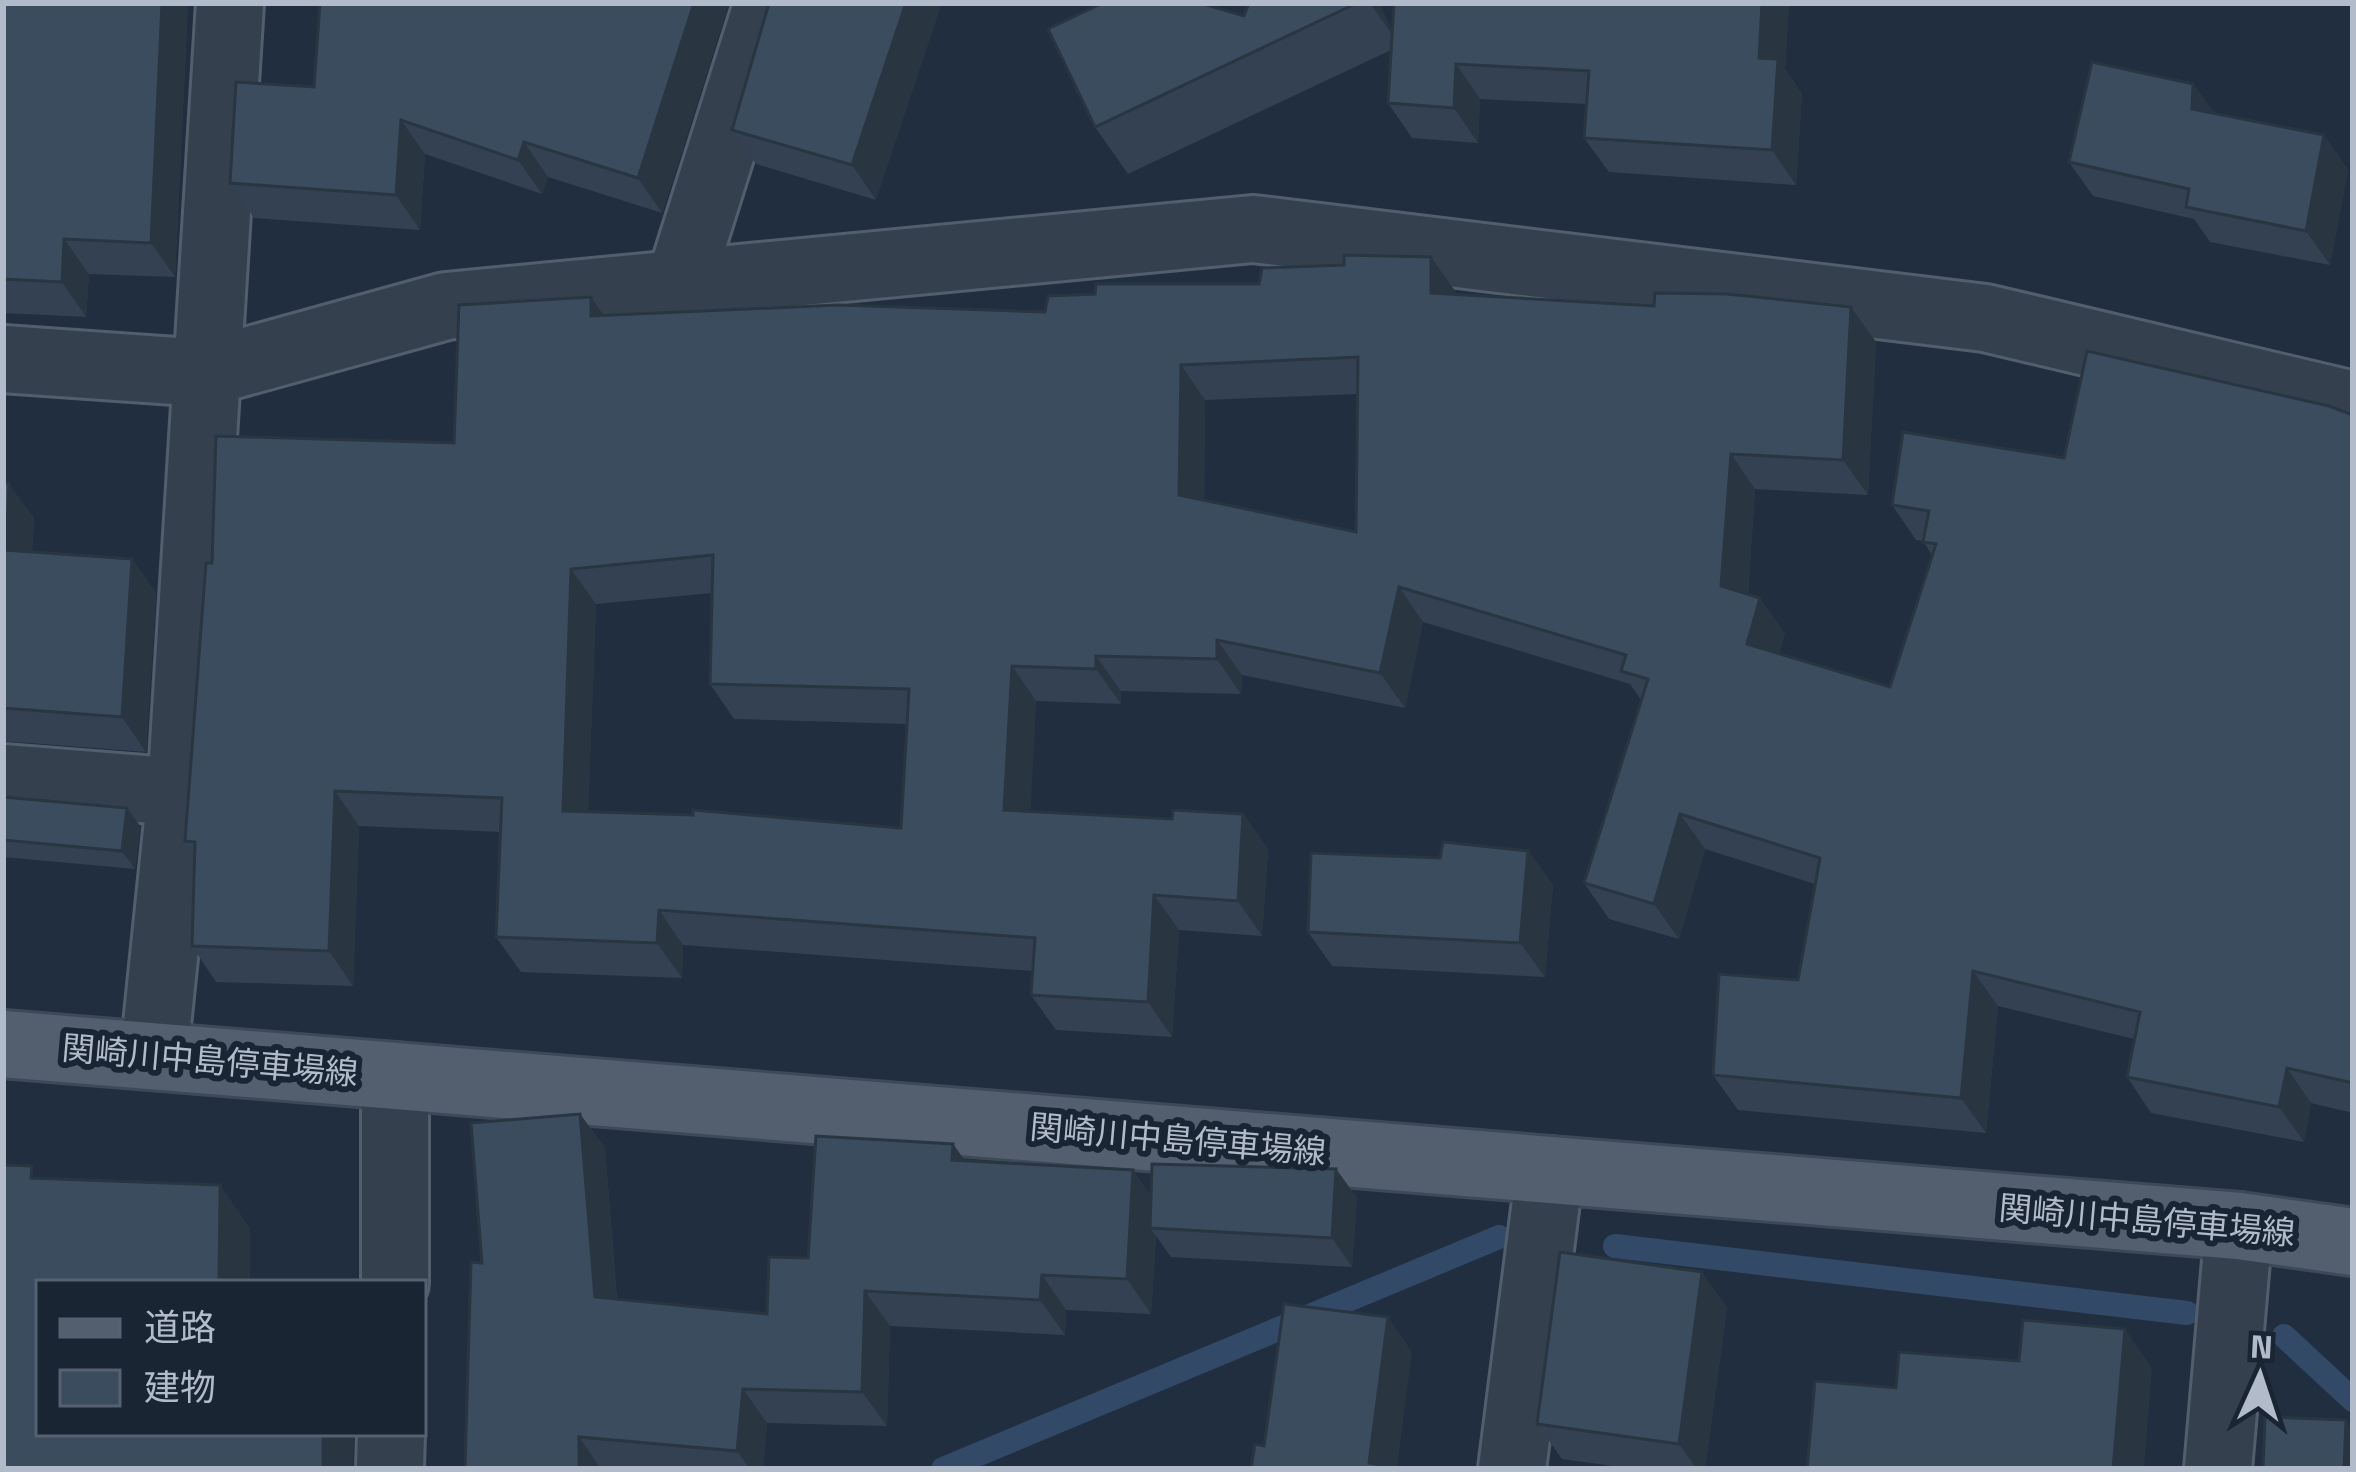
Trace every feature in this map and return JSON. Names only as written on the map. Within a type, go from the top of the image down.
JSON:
[{"type":"main road","name":"関崎川中島停車場線","points":[[3,1044],[2239,1226],[2353,1241]]},
{"type":"street","points":[[154,1054],[181,792],[230,3]]},
{"type":"street","points":[[679,285],[768,3]]},
{"type":"street","points":[[3,359],[204,373],[446,306],[1252,229],[1985,318],[2353,405]]},
{"type":"street","points":[[3,778],[181,792]]},
{"type":"street","points":[[395,1076],[395,1280]]},
{"type":"street","points":[[1512,1469],[1550,1170]]},
{"type":"street","points":[[2218,1469],[2239,1226]]},
{"type":"street","points":[[390,1469],[391,1436]]},
{"type":"building","points":[[3,3],[162,3],[151,243],[64,239],[62,282],[3,279]]},
{"type":"building","points":[[320,3],[694,3],[638,178],[524,142],[518,160],[401,120],[396,195],[230,183],[236,82],[314,87]]},
{"type":"building","points":[[769,3],[906,3],[852,165],[732,130]]},
{"type":"building","points":[[1103,3],[1200,3],[1244,16],[1249,3],[1357,3],[1095,127],[1048,29]]},
{"type":"building","points":[[1394,3],[1762,3],[1759,58],[1778,59],[1772,150],[1584,138],[1589,71],[1456,64],[1454,108],[1388,103]]},
{"type":"building","points":[[2092,62],[2193,84],[2192,109],[2324,135],[2306,231],[2186,207],[2189,189],[2069,162]]},
{"type":"building","points":[[1344,255],[1431,257],[1431,293],[1654,306],[1655,293],[1727,294],[1851,307],[1843,460],[1731,454],[1721,586],[1760,598],[1747,644],[1890,687],[1936,544],[1923,542],[1929,511],[1892,505],[1903,432],[2064,458],[2087,351],[2353,415],[2353,1083],[2287,1068],[2279,1107],[2127,1077],[2140,1012],[1973,971],[1961,1098],[1713,1075],[1719,974],[1798,980],[1820,858],[1680,814],[1654,904],[1584,883],[1648,679],[1621,671],[1626,655],[1399,587],[1380,673],[1217,640],[1217,659],[1096,656],[1096,669],[1012,666],[1004,810],[1172,819],[1173,810],[1243,814],[1238,901],[1154,895],[1148,1002],[1031,995],[1035,938],[659,910],[657,943],[496,937],[502,798],[335,791],[329,951],[192,946],[195,842],[185,841],[206,563],[212,563],[216,436],[454,443],[459,305],[591,297],[591,316],[838,305],[1045,312],[1048,296],[1095,294],[1096,284],[1259,284],[1262,268],[1344,265]],"holes":[[[1358,357],[1356,532],[1179,495],[1181,365]],[[713,555],[710,684],[909,689],[901,828],[693,810],[693,815],[563,811],[571,569]]]},
{"type":"building","points":[[3,483],[9,484],[6,550],[132,559],[122,717],[3,708]]},
{"type":"building","points":[[3,797],[127,808],[122,851],[3,840]]},
{"type":"building","points":[[1443,842],[1528,851],[1520,943],[1308,932],[1311,853],[1440,858]]},
{"type":"building","points":[[580,1114],[595,1297],[767,1314],[769,1257],[808,1258],[816,1136],[953,1144],[952,1160],[1133,1170],[1127,1279],[1042,1275],[1040,1300],[865,1291],[862,1392],[743,1389],[737,1451],[579,1437],[579,1469],[465,1469],[471,1262],[482,1263],[471,1123]]},
{"type":"building","points":[[1152,1164],[1336,1169],[1332,1238],[1150,1228]]},
{"type":"building","points":[[3,1165],[32,1166],[31,1178],[220,1185],[219,1280],[36,1280],[36,1436],[323,1436],[323,1469],[3,1469]]},
{"type":"building","points":[[1560,1252],[1702,1272],[1679,1444],[1537,1424]]},
{"type":"building","points":[[1284,1304],[1388,1317],[1369,1463],[1403,1469],[1251,1469],[1255,1444],[1264,1446]]},
{"type":"building","points":[[2023,1320],[2125,1329],[2113,1469],[1807,1469],[1815,1381],[1896,1388],[1899,1352],[2019,1361]]},
{"type":"building","points":[[2265,1417],[2346,1420],[2344,1469],[2263,1469]]},
{"type":"waterway","points":[[943,1469],[1499,1237]]},
{"type":"waterway","points":[[1615,1246],[2187,1313]]},
{"type":"waterway","points":[[2284,1336],[2353,1400]]}]
